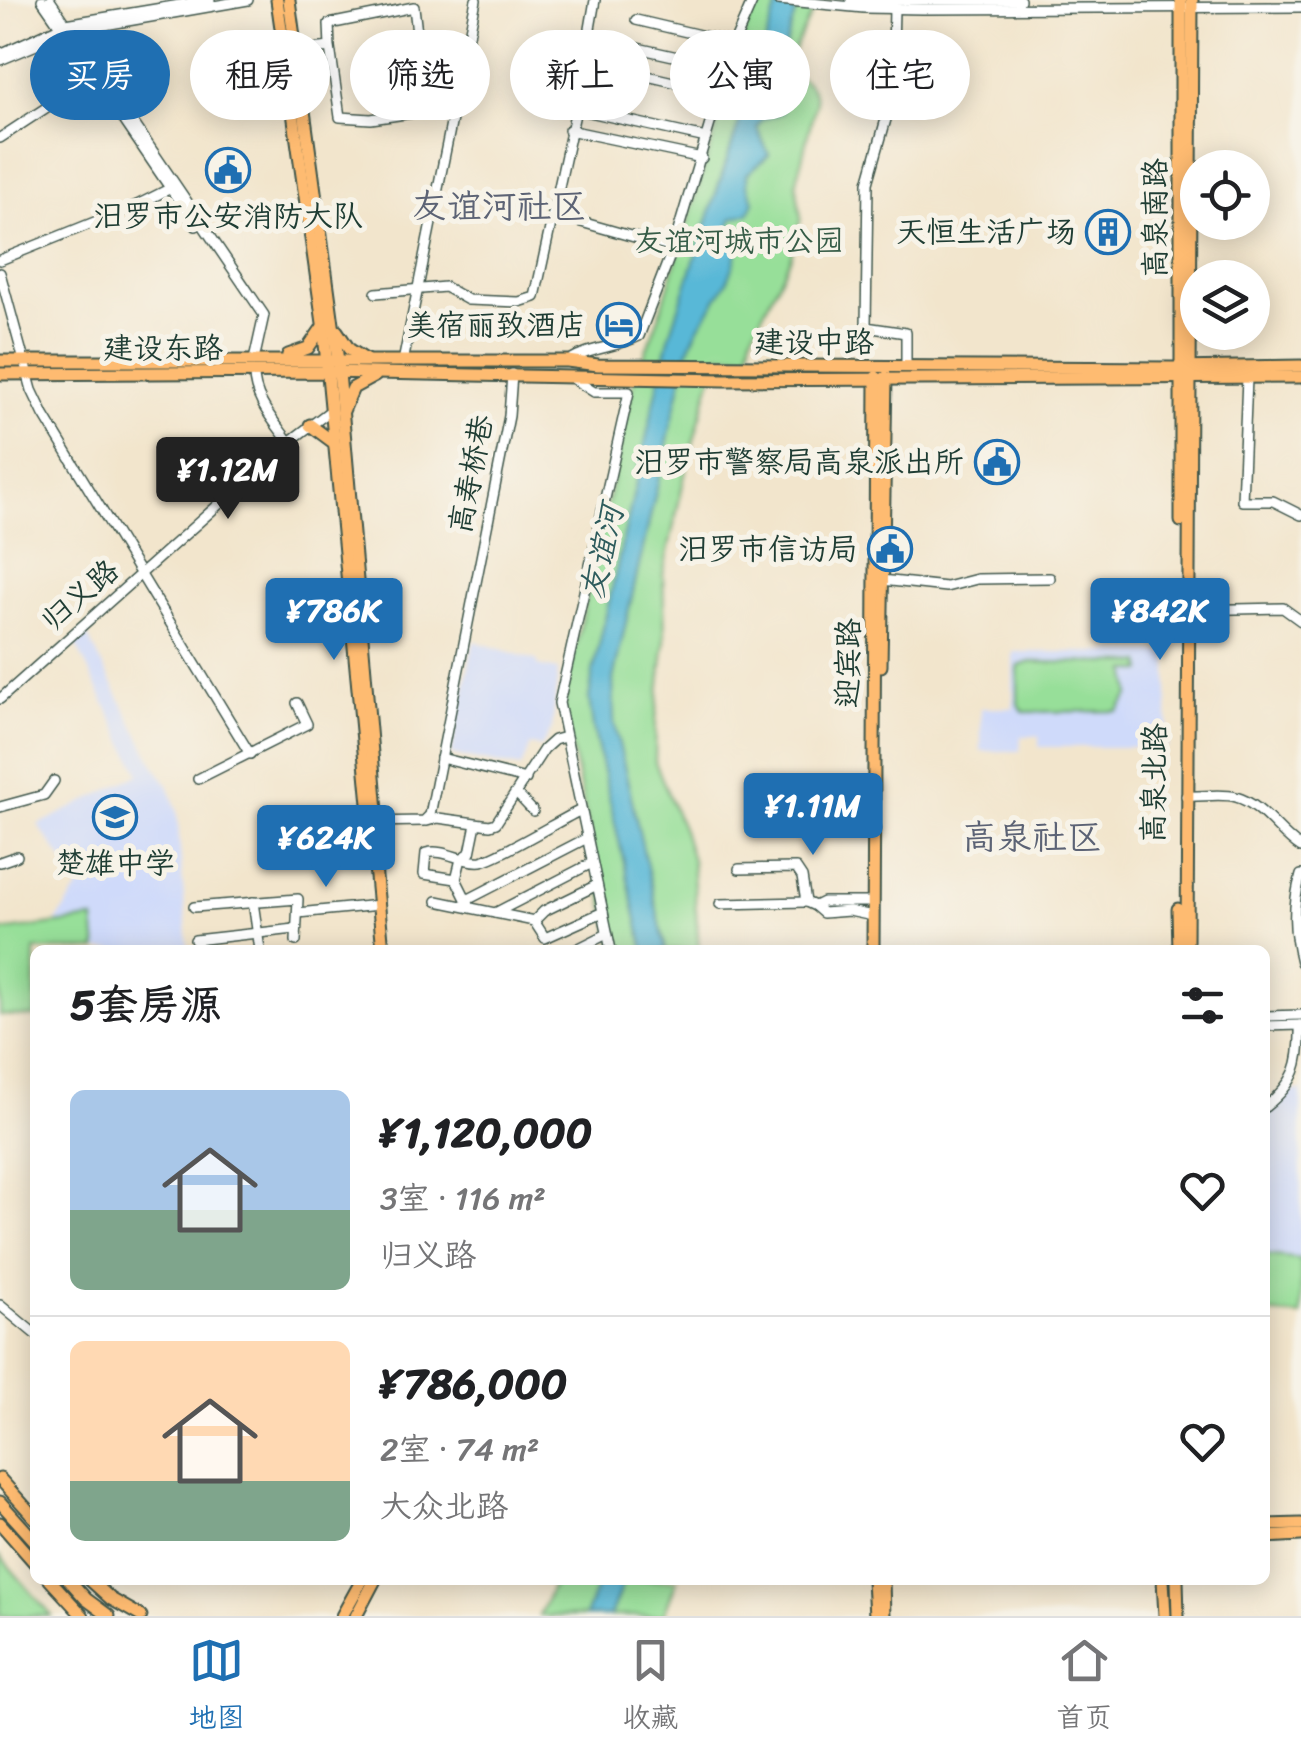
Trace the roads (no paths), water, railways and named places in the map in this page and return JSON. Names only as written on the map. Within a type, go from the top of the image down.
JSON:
[{"type":"main road","points":[[277,0],[328,323],[348,349],[369,362]]},
{"type":"main road","points":[[290,0],[294,30]]},
{"type":"main road","name":"高泉南路","points":[[1185,372],[1186,4]]},
{"type":"main road","points":[[304,120],[328,323],[386,945]]},
{"type":"main road","points":[[275,360],[308,348],[328,323]]},
{"type":"main road","name":"建设东路","points":[[254,366],[275,360],[332,366]]},
{"type":"main road","name":"建设东路","points":[[0,361],[27,368]]},
{"type":"main road","name":"建设中路","points":[[332,366],[369,362],[567,361],[598,365],[906,367],[1301,377]]},
{"type":"main road","name":"建设中路","points":[[332,366],[378,374],[717,380],[1185,372],[1301,366]]},
{"type":"main road","name":"建设东路","points":[[0,374],[27,368],[332,366]]},
{"type":"main road","name":"高泉北路","points":[[1185,372],[1189,610],[1187,945]]},
{"type":"main road","name":"高泉北路","points":[[1178,945],[1185,372]]},
{"type":"main road","points":[[378,374],[358,382],[334,409],[332,442],[385,945]]},
{"type":"main road","name":"迎宾路","points":[[876,945],[881,377]]},
{"type":"main road","name":"迎宾路","points":[[876,945],[881,377]]},
{"type":"main road","points":[[310,426],[332,442]]},
{"type":"main road","points":[[0,1479],[30,1512]]},
{"type":"main road","points":[[0,1502],[30,1535]]},
{"type":"main road","points":[[0,1524],[30,1557]]},
{"type":"main road","points":[[1270,1526],[1301,1524]]},
{"type":"main road","points":[[1270,1537],[1301,1535]]},
{"type":"main road","points":[[55,1585],[83,1616]]},
{"type":"main road","points":[[73,1585],[109,1616]]},
{"type":"main road","points":[[96,1585],[141,1616]]},
{"type":"main road","points":[[342,1616],[359,1585]]},
{"type":"main road","points":[[356,1616],[372,1585]]},
{"type":"main road","points":[[873,1585],[875,1616]]},
{"type":"main road","points":[[883,1585],[884,1616]]},
{"type":"main road","points":[[1164,1585],[1165,1616]]},
{"type":"main road","points":[[1177,1585],[1178,1616]]},
{"type":"street","points":[[46,0],[65,29]]},
{"type":"street","points":[[0,57],[65,29],[212,0]]},
{"type":"street","points":[[65,29],[248,0]]},
{"type":"street","points":[[403,362],[476,0]]},
{"type":"street","points":[[589,30],[595,0]]},
{"type":"street","points":[[739,30],[752,0]]},
{"type":"street","points":[[778,0],[894,8],[1186,4],[1301,7]]},
{"type":"street","points":[[851,0],[1020,0]]},
{"type":"street","points":[[414,7],[426,112],[370,119],[340,117],[330,46],[328,24],[414,7]]},
{"type":"street","points":[[894,8],[892,98],[868,184],[866,326],[906,333],[906,367]]},
{"type":"street","points":[[636,20],[679,30]]},
{"type":"street","points":[[0,138],[30,118]]},
{"type":"street","points":[[127,120],[264,316],[254,384],[288,440]]},
{"type":"street","points":[[376,293],[445,287],[468,300],[519,302],[534,297],[572,120]]},
{"type":"street","points":[[625,120],[706,138]]},
{"type":"street","points":[[567,361],[584,351],[621,346],[639,336],[673,248],[712,120]]},
{"type":"street","points":[[569,130],[702,158]]},
{"type":"street","points":[[0,260],[173,187]]},
{"type":"street","points":[[553,214],[673,248]]},
{"type":"street","points":[[0,273],[27,368],[53,430],[250,754]]},
{"type":"street","name":"高寿桥巷","points":[[424,821],[430,815],[509,416],[512,374]]},
{"type":"street","points":[[568,376],[594,392],[628,392],[559,703],[609,945]]},
{"type":"street","points":[[1247,378],[1242,501],[1273,500],[1301,515]]},
{"type":"street","points":[[288,440],[334,409]]},
{"type":"street","points":[[288,440],[334,409]]},
{"type":"street","name":"归义路","points":[[0,697],[288,440]]},
{"type":"street","points":[[882,580],[946,587],[977,578],[1050,578]]},
{"type":"street","points":[[1189,610],[1283,608],[1301,621]]},
{"type":"street","points":[[198,778],[307,724],[297,703]]},
{"type":"street","points":[[374,822],[438,818],[490,826],[544,749],[554,740],[565,738]]},
{"type":"street","points":[[441,758],[526,779]]},
{"type":"street","points":[[0,807],[44,794],[54,781]]},
{"type":"street","points":[[516,794],[533,811]]},
{"type":"street","points":[[1186,796],[1237,797],[1264,814],[1286,839],[1301,848]]},
{"type":"street","points":[[456,880],[424,874],[426,853],[437,850],[461,859],[482,861],[580,810]]},
{"type":"street","points":[[469,904],[456,880],[461,859],[470,853],[476,824]]},
{"type":"street","points":[[469,904],[586,838]]},
{"type":"street","points":[[0,862],[16,856]]},
{"type":"street","points":[[495,913],[592,863]]},
{"type":"street","points":[[739,869],[796,868],[810,904],[823,913],[850,911],[873,916]]},
{"type":"street","points":[[1301,875],[1295,896],[1293,932],[1301,962]]},
{"type":"street","points":[[534,922],[544,911],[597,885]]},
{"type":"street","points":[[194,907],[298,899],[296,935],[195,940]]},
{"type":"street","points":[[436,901],[469,904],[534,922],[548,945]]},
{"type":"street","points":[[253,902],[259,945]]},
{"type":"street","points":[[720,904],[873,902]]},
{"type":"street","points":[[298,913],[378,905]]},
{"type":"street","points":[[545,938],[602,912]]},
{"type":"street","points":[[585,945],[607,934]]},
{"type":"street","points":[[1270,1016],[1301,1015]]},
{"type":"street","points":[[1270,1026],[1301,1024],[1300,1060],[1294,1077],[1270,1103]]},
{"type":"street","points":[[0,1305],[30,1330]]},
{"type":"water","name":"友谊河","points":[[779,0],[799,0],[790,30],[769,30]]},
{"type":"water","name":"友谊河","points":[[740,120],[761,120],[757,128],[769,155],[747,174],[754,201],[749,213],[733,218],[728,230],[738,244],[736,259],[688,352],[613,679],[614,722],[665,945],[643,945],[593,727],[589,698],[669,338]]},
{"type":"water","points":[[597,1585],[622,1585],[610,1616],[585,1616]]},
{"type":"place","name":"汨罗市公安消防大队","points":[[228,170]]},
{"type":"place","name":"天恒生活广场","points":[[1108,232]]},
{"type":"place","name":"美宿丽致酒店","points":[[619,325]]},
{"type":"place","name":"汨罗市警察局高泉派出所","points":[[997,462]]},
{"type":"place","name":"汨罗市信访局","points":[[890,549]]},
{"type":"place","name":"楚雄中学","points":[[115,817]]},
{"type":"district","name":"友谊河社区","points":[[499,206]]},
{"type":"district","name":"高泉社区","points":[[1032,837]]},
{"type":"park label","name":"友谊河城市公园","points":[[739,241]]}]
